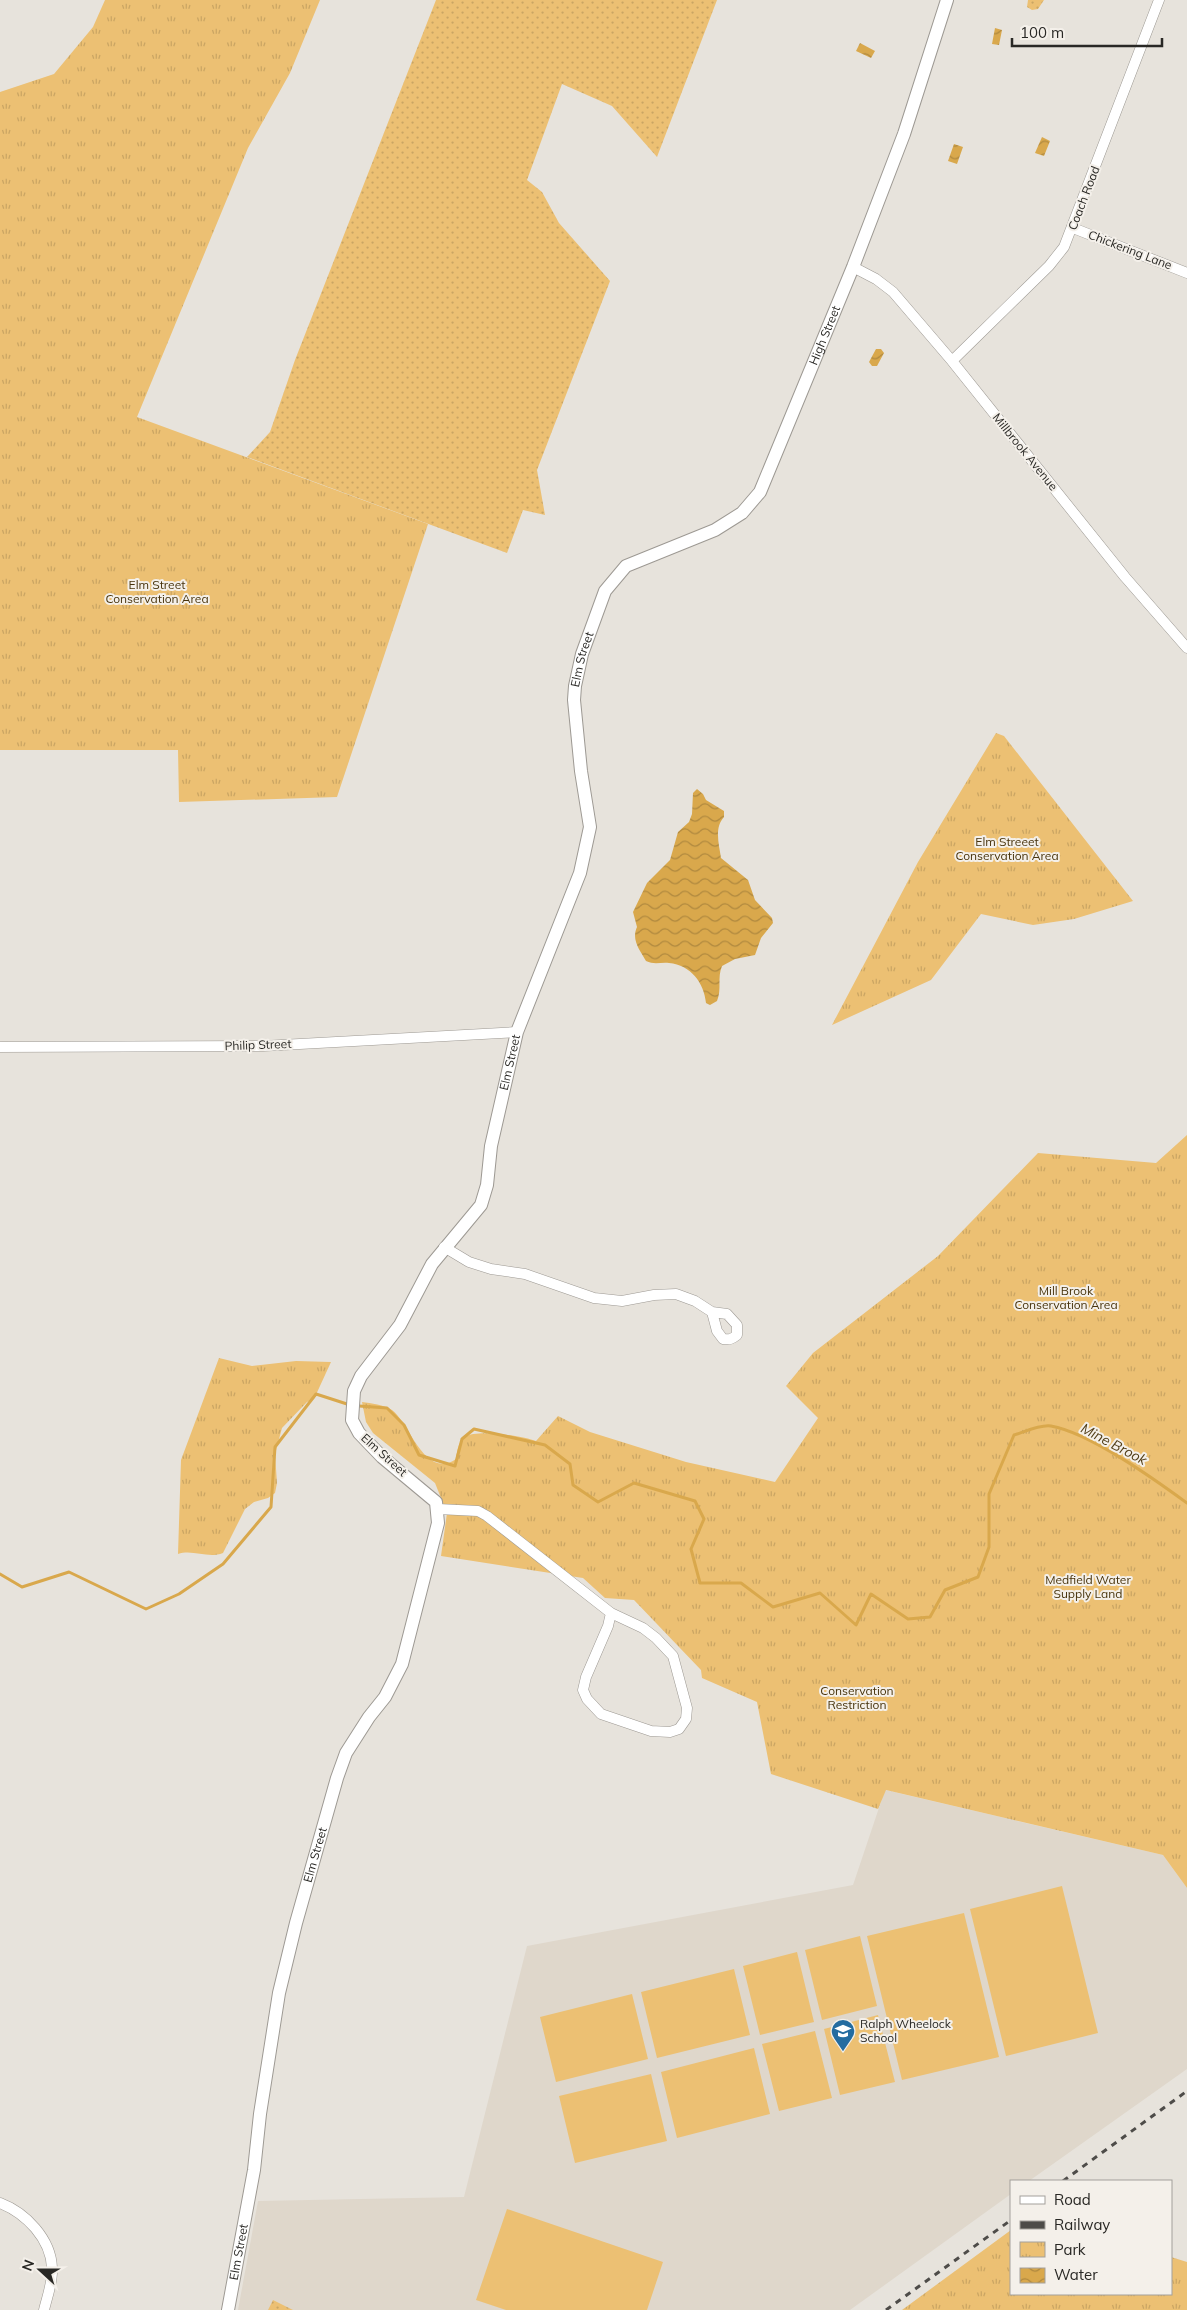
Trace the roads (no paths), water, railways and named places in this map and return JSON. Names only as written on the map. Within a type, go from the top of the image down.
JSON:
[{"type":"street","name":"High Street","points":[[606,589],[626,566],[715,530],[742,513],[760,492],[853,267],[904,134],[947,0]]},
{"type":"street","name":"Coach Road","points":[[952,361],[1049,266],[1064,247],[1073,228],[1159,0]]},
{"type":"street","name":"Chickering Lane","points":[[1073,228],[1187,273]]},
{"type":"street","name":"Millbrook Avenue","points":[[853,267],[876,279],[893,292],[952,361],[1125,577],[1187,648]]},
{"type":"street","name":"Elm Street","points":[[228,2310],[254,2170],[260,2114],[272,2036],[294,1931],[337,1778],[346,1753],[369,1717],[385,1697],[402,1664],[438,1523],[436,1502],[364,1441],[352,1420],[351,1406],[354,1391],[362,1376],[400,1325],[432,1264],[444,1248],[462,1230],[481,1206],[483,1200],[487,1185],[491,1146],[517,1032],[580,872],[586,849],[590,827],[581,770],[574,700],[582,654],[606,589]]},
{"type":"street","name":"Philip Street","points":[[0,1047],[247,1046],[517,1032]]},
{"type":"street","points":[[444,1248],[469,1262],[491,1270],[525,1274],[594,1298],[622,1301],[654,1295],[676,1294],[695,1301],[712,1312]]},
{"type":"street","points":[[438,1509],[478,1511],[487,1516],[611,1613],[643,1628],[656,1638],[673,1656],[687,1708],[686,1719],[679,1729],[670,1732],[643,1728],[601,1714],[587,1699],[583,1690],[586,1678],[608,1626],[611,1613]]},
{"type":"street","points":[[0,2203],[13,2208],[28,2219],[46,2244],[52,2268],[44,2310]]},
{"type":"water","points":[[995,28],[1002,30],[999,45],[992,44]]},
{"type":"water","points":[[860,43],[875,51],[871,58],[856,51]]},
{"type":"water","points":[[1042,137],[1050,141],[1044,156],[1035,153]]},
{"type":"water","points":[[954,144],[963,147],[957,164],[948,161]]},
{"type":"water","points":[[876,349],[881,349],[884,353],[877,366],[872,366],[869,362]]},
{"type":"water","points":[[697,789],[706,800],[724,811],[724,817],[718,831],[721,858],[748,880],[755,900],[772,918],[773,923],[761,938],[755,955],[735,959],[722,966],[717,1001],[710,1005],[706,1003],[699,982],[690,971],[677,964],[646,961],[636,941],[635,932],[637,927],[633,912],[647,883],[670,860],[678,832],[689,822],[692,814],[693,793]]},
{"type":"waterway","name":"Mine Brook","points":[[0,1574],[22,1587],[69,1572],[146,1609],[179,1594],[223,1564],[271,1507],[275,1447],[316,1394],[347,1404]]},
{"type":"waterway","name":"Mine Brook","points":[[359,1406],[387,1408],[404,1425],[419,1455],[455,1466],[462,1439],[474,1429],[545,1445],[570,1464],[573,1485],[598,1502],[634,1483],[695,1501],[704,1519],[691,1549],[700,1583],[741,1583],[773,1607],[820,1593],[856,1625],[871,1594],[908,1619],[930,1617],[945,1590],[978,1577],[989,1547],[989,1494],[1014,1435],[1047,1426],[1067,1430],[1121,1458],[1187,1503]]},
{"type":"railway","points":[[1064,2180],[1187,2091]]},
{"type":"railway","points":[[886,2310],[1010,2221]]},
{"type":"place","name":"Ralph Wheelock School","points":[[843,2052]]},
{"type":"park label","name":"Elm Street Conservation Area","points":[[157,592]]},
{"type":"park label","name":"Elm Streeet Conservation Area","points":[[1007,849]]},
{"type":"park label","name":"Mill Brook Conservation Area","points":[[1066,1298]]},
{"type":"park label","name":"Medfield Water Supply Land","points":[[1088,1587]]},
{"type":"park label","name":"Conservation Restriction","points":[[857,1698]]}]
